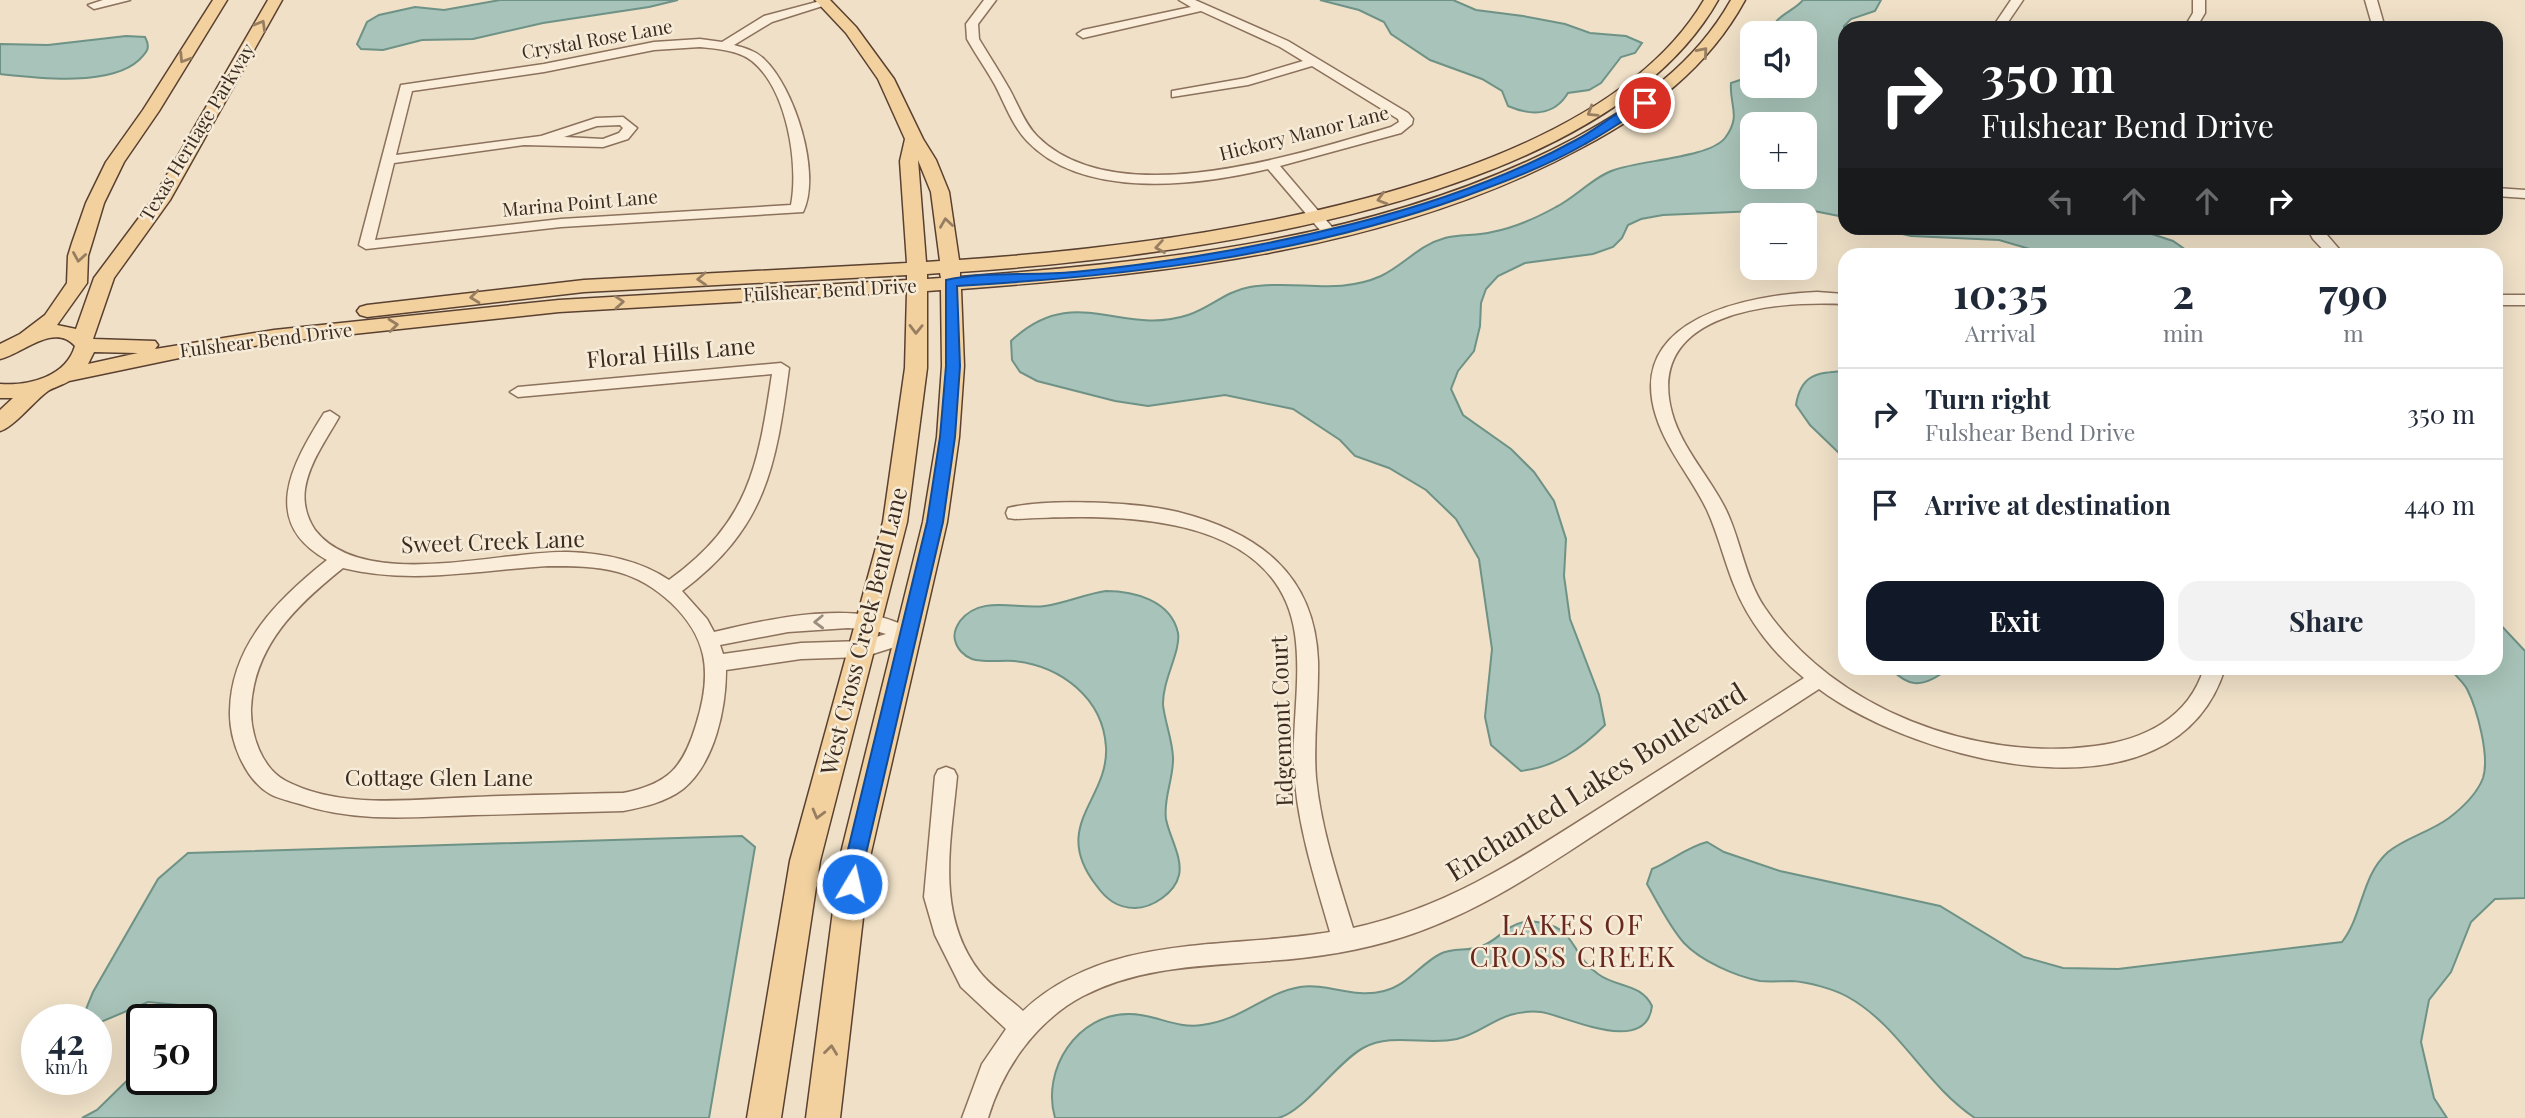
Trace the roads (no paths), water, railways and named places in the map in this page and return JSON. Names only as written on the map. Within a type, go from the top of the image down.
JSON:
[{"type":"main road","points":[[11,344],[52,320],[77,283],[78,256],[82,243],[95,203],[115,162],[152,111],[220,0]]},
{"type":"main road","name":"Texas Heritage Parkway","points":[[51,382],[80,360],[104,278],[161,200],[275,0]]},
{"type":"main road","name":"Fulshear Bend Drive","points":[[11,344],[64,332],[84,342],[131,348],[416,304],[951,274],[1220,237],[1317,217],[1416,189],[1483,165],[1551,135],[1620,94],[1651,71],[1681,42],[1701,18],[1711,0]]},
{"type":"main road","name":"Fulshear Bend Drive","points":[[951,274],[1048,278],[1144,268],[1254,250],[1330,233],[1424,207],[1498,180],[1580,143],[1645,103],[1699,56],[1724,26],[1738,0]]},
{"type":"main road","name":"West Cross Creek Bend Lane","points":[[822,1118],[855,858],[935,522],[948,437],[953,366],[951,274],[940,192],[886,79],[870,54],[824,2]]},
{"type":"main road","points":[[1620,94],[1645,103]]},
{"type":"main road","name":"West Cross Creek Bend Lane","points":[[764,1118],[805,861],[895,522],[908,442],[916,368],[917,276],[909,161],[914,139]]},
{"type":"main road","name":"Fulshear Bend Drive","points":[[0,391],[19,392],[169,352],[556,297]]},
{"type":"main road","points":[[0,424],[13,409],[51,382]]},
{"type":"street","points":[[94,5],[124,0]]},
{"type":"street","points":[[768,19],[776,7],[795,0]]},
{"type":"street","name":"Hickory Manor Lane","points":[[990,0],[972,24],[973,39],[1026,132],[1033,141],[1055,157],[1083,169],[1118,176],[1183,179],[1272,165],[1396,130],[1405,124],[1403,116],[1315,61]]},
{"type":"street","points":[[1185,0],[1284,44],[1315,61]]},
{"type":"street","points":[[2003,21],[2017,0]]},
{"type":"street","points":[[2194,21],[2199,13],[2199,0]]},
{"type":"street","points":[[2371,0],[2377,21]]},
{"type":"street","points":[[724,46],[768,19],[824,2]]},
{"type":"street","points":[[1083,34],[1201,8]]},
{"type":"street","name":"Crystal Rose Lane","points":[[388,160],[405,88],[544,68],[671,44],[724,46],[756,58],[767,68],[779,92],[795,133],[801,159],[802,182],[798,209]]},
{"type":"street","points":[[1177,94],[1248,80],[1315,61]]},
{"type":"street","points":[[388,160],[543,140],[604,142],[622,137],[630,128],[623,121],[606,120],[543,140]]},
{"type":"street","name":"Marina Point Lane","points":[[388,160],[366,245],[561,223],[798,209]]},
{"type":"street","points":[[1272,165],[1330,233]]},
{"type":"street","points":[[2503,192],[2525,194]]},
{"type":"street","points":[[2319,235],[2331,248]]},
{"type":"street","points":[[1838,299],[1798,296],[1760,301],[1700,322],[1681,338],[1666,356],[1660,378],[1661,403],[1670,428],[1703,481],[1718,513],[1740,579],[1751,601],[1784,646],[1818,679],[1861,705],[1906,727],[1966,747],[2027,758],[2078,758],[2126,750],[2166,734],[2194,710],[2212,683],[2214,675]]},
{"type":"street","points":[[2503,300],[2525,300]]},
{"type":"street","name":"Floral Hills Lane","points":[[518,392],[781,368],[771,439],[755,494],[741,523],[701,570],[671,589]]},
{"type":"street","name":"Sweet Creek Lane","points":[[330,416],[296,484],[295,509],[304,531],[319,548],[339,561],[368,569],[404,571],[541,560],[583,560],[622,566],[671,589],[710,640],[717,663],[712,710],[698,754],[685,775],[668,789]]},
{"type":"street","name":"Edgemont Court","points":[[1015,513],[1119,509],[1193,521],[1231,536],[1284,578],[1304,630],[1308,661],[1304,758],[1310,814],[1345,940]]},
{"type":"street","name":"Cottage Glen Lane","points":[[339,561],[305,587],[283,611],[260,639],[245,669],[239,698],[241,732],[255,764],[277,787],[320,803],[371,809],[623,802],[649,798],[668,789]]},
{"type":"street","points":[[710,640],[762,628],[813,622],[870,622],[910,635]]},
{"type":"street","points":[[717,663],[802,651],[863,649],[910,635]]},
{"type":"street","name":"Enchanted Lakes Boulevard","points":[[975,1118],[981,1095],[998,1059],[1023,1027],[1059,996],[1094,976],[1132,963],[1178,956],[1305,946],[1345,940],[1385,932],[1421,920],[1503,881],[1818,679]]},
{"type":"street","points":[[946,776],[937,852],[936,897],[947,935],[970,979],[1023,1027]]},
{"type":"water","points":[[500,0],[678,0],[543,23],[473,39],[422,40],[383,50],[361,49],[357,44],[367,22],[379,15],[415,7],[444,10]]},
{"type":"water","points":[[1320,0],[1453,0],[1476,10],[1565,24],[1590,33],[1626,36],[1642,43],[1635,53],[1621,57],[1601,83],[1589,90],[1568,93],[1549,110],[1525,111],[1508,106],[1502,91],[1482,79],[1430,60],[1391,34],[1384,22],[1359,10]]},
{"type":"water","points":[[1803,0],[1881,0],[1875,11],[1849,21],[1838,21],[1838,216],[1817,212],[1817,203],[1740,203],[1740,212],[1663,215],[1641,219],[1628,225],[1622,238],[1613,247],[1593,254],[1525,263],[1498,276],[1486,289],[1481,303],[1480,326],[1474,351],[1458,371],[1451,389],[1463,415],[1511,449],[1534,472],[1554,501],[1566,539],[1564,576],[1570,619],[1599,695],[1605,725],[1577,749],[1545,766],[1521,771],[1491,745],[1485,717],[1492,649],[1479,559],[1456,519],[1426,490],[1389,468],[1355,456],[1340,440],[1293,409],[1225,395],[1148,406],[1115,401],[1037,381],[1020,372],[1012,360],[1011,341],[1034,324],[1056,315],[1077,312],[1141,320],[1164,320],[1196,312],[1233,292],[1250,287],[1332,286],[1364,282],[1381,276],[1436,241],[1500,230],[1533,218],[1563,203],[1599,177],[1614,170],[1690,154],[1717,145],[1725,138],[1733,123],[1731,83],[1740,80],[1740,98],[1817,98],[1817,21],[1776,21]]},
{"type":"water","points":[[126,36],[145,37],[147,50],[126,69],[110,74],[72,79],[0,74],[0,44],[48,45]]},
{"type":"water","points":[[1907,235],[2155,235],[2173,241],[2183,248],[2026,248],[1999,240]]},
{"type":"water","points":[[1838,372],[1838,452],[1810,425],[1796,405],[1806,381]]},
{"type":"water","points":[[1106,591],[1128,593],[1159,605],[1168,613],[1178,633],[1163,705],[1173,757],[1166,819],[1177,854],[1179,875],[1173,888],[1162,898],[1135,908],[1112,902],[1096,885],[1083,864],[1079,846],[1080,829],[1105,766],[1106,747],[1103,729],[1088,700],[1063,677],[1031,664],[969,658],[959,649],[954,637],[960,621],[978,608],[989,605],[1045,606]]},
{"type":"water","points":[[2503,627],[2525,651],[2525,898],[2495,899],[2471,922],[2451,972],[2429,1000],[2421,1042],[2434,1098],[2447,1118],[1975,1118],[1941,1089],[1883,1024],[1848,997],[1806,983],[1750,979],[1729,972],[1691,950],[1664,914],[1647,884],[1652,869],[1707,842],[1724,852],[1780,871],[1940,906],[2024,957],[2063,968],[2118,969],[2342,942],[2354,920],[2372,872],[2379,862],[2395,847],[2434,827],[2459,810],[2477,790],[2483,778],[2484,745],[2475,708],[2456,675],[2503,675]]},
{"type":"water","points":[[1898,675],[1939,675],[1920,683],[1903,679]]},
{"type":"water","points":[[742,836],[755,847],[709,1118],[82,1118],[97,1110],[126,1082],[126,1095],[217,1095],[217,1004],[126,1004],[126,1011],[112,1017],[112,1004],[88,1004],[158,879],[188,853]]},
{"type":"water","points":[[1527,921],[1556,927],[1598,974],[1642,993],[1652,1006],[1647,1021],[1636,1029],[1604,1030],[1541,1012],[1526,1012],[1503,1018],[1457,1039],[1374,1043],[1342,1064],[1298,1107],[1278,1118],[1055,1118],[1053,1081],[1059,1064],[1067,1048],[1079,1034],[1094,1023],[1111,1016],[1130,1014],[1183,1025],[1202,1025],[1230,1018],[1275,995],[1300,987],[1362,993],[1384,991],[1407,980],[1440,954],[1482,946],[1513,926]]},
{"type":"district","name":"LAKES OF CROSS CREEK","points":[[1573,941]]}]
